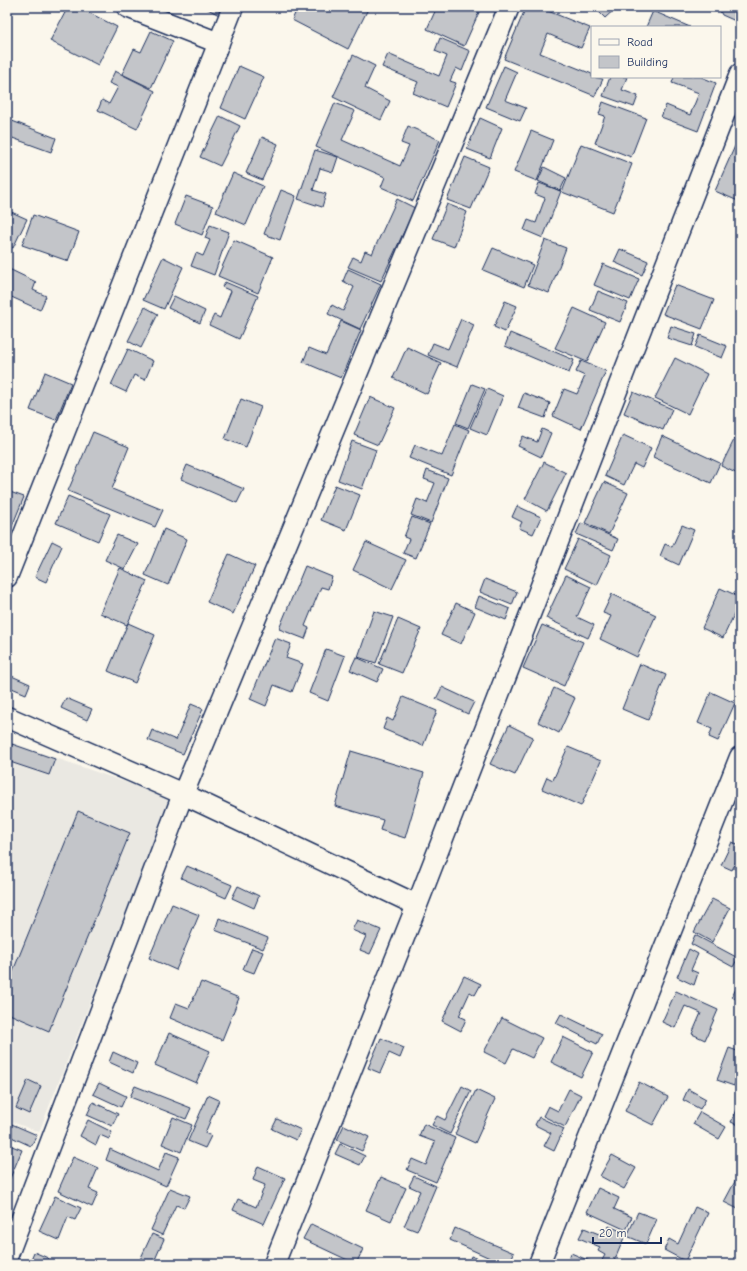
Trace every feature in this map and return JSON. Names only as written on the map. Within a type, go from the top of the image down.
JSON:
[{"type":"street","points":[[127,7],[219,43]]},
{"type":"street","points":[[7,577],[234,7]]},
{"type":"street","points":[[7,1257],[183,794],[508,7]]},
{"type":"street","points":[[274,1264],[417,905],[740,74]]},
{"type":"street","points":[[7,718],[183,794],[417,905]]},
{"type":"street","points":[[539,1264],[740,757]]},
{"type":"shaded area","points":[[7,741],[171,798],[39,1132],[7,1120]]},
{"type":"building","points":[[68,7],[78,7],[117,27],[98,65],[50,41]]},
{"type":"building","points":[[204,7],[225,7],[221,16]]},
{"type":"building","points":[[298,7],[364,7],[368,9],[348,49],[292,20]]},
{"type":"building","points":[[437,7],[473,7],[480,10],[464,46],[427,29]]},
{"type":"building","points":[[526,7],[538,7],[590,28],[581,48],[548,34],[540,53],[591,74],[591,78],[603,79],[595,96],[504,59]]},
{"type":"building","points":[[594,7],[617,7],[605,18]]},
{"type":"building","points":[[718,7],[740,7],[740,23],[722,15]]},
{"type":"building","points":[[653,11],[688,26],[646,26]]},
{"type":"building","points":[[151,31],[173,41],[151,88],[122,74],[134,49],[141,52]]},
{"type":"building","points":[[440,38],[470,51],[462,71],[456,68],[450,81],[456,83],[446,107],[413,93],[418,82],[382,67],[388,54],[439,76],[447,56],[435,51]]},
{"type":"building","points":[[353,55],[375,66],[365,88],[390,101],[381,120],[333,97]]},
{"type":"building","points":[[239,66],[264,77],[245,119],[221,108]]},
{"type":"building","points":[[504,66],[517,72],[505,100],[526,108],[520,121],[486,107]]},
{"type":"building","points":[[115,71],[155,91],[137,129],[98,110],[102,100],[109,104],[118,87],[109,83]]},
{"type":"building","points":[[610,78],[627,78],[622,90],[638,96],[634,107],[603,96]]},
{"type":"building","points":[[674,78],[704,78],[716,83],[698,131],[661,117],[666,105],[690,115],[699,93],[672,83]]},
{"type":"building","points":[[603,102],[646,118],[631,157],[595,143],[605,116],[599,114]]},
{"type":"building","points":[[335,103],[355,111],[342,140],[400,166],[409,146],[401,143],[408,126],[440,140],[413,201],[381,187],[385,177],[316,147]]},
{"type":"building","points":[[220,116],[240,126],[220,166],[200,157]]},
{"type":"building","points":[[480,118],[502,128],[490,158],[467,149]]},
{"type":"building","points":[[7,119],[56,138],[51,152],[7,136]]},
{"type":"building","points":[[531,131],[553,140],[537,181],[514,172]]},
{"type":"building","points":[[262,137],[278,144],[262,180],[246,173]]},
{"type":"building","points":[[581,144],[632,164],[613,212],[562,192]]},
{"type":"building","points":[[735,146],[740,148],[740,197],[738,201],[715,191]]},
{"type":"building","points":[[315,150],[338,157],[333,172],[320,168],[313,190],[326,194],[322,207],[298,199]]},
{"type":"building","points":[[465,157],[489,167],[471,209],[447,200]]},
{"type":"building","points":[[544,167],[566,178],[560,191],[538,181]]},
{"type":"building","points":[[233,173],[263,186],[246,225],[216,212]]},
{"type":"building","points":[[539,183],[561,191],[543,238],[524,230],[528,220],[536,223],[545,198],[535,194]]},
{"type":"building","points":[[281,190],[296,196],[280,240],[264,234]]},
{"type":"building","points":[[186,196],[213,206],[202,235],[175,224]]},
{"type":"building","points":[[397,199],[415,208],[381,281],[348,267],[353,257],[361,261],[365,251],[372,254]]},
{"type":"building","points":[[447,204],[467,212],[454,247],[433,239]]},
{"type":"building","points":[[7,210],[27,219],[13,248],[7,245]]},
{"type":"building","points":[[33,215],[79,232],[68,261],[22,245]]},
{"type":"building","points":[[210,225],[229,232],[214,275],[191,266],[196,253],[203,256],[210,240],[205,238]]},
{"type":"building","points":[[234,240],[273,257],[258,293],[218,276]]},
{"type":"building","points":[[545,240],[566,248],[549,293],[528,285]]},
{"type":"building","points":[[493,248],[533,265],[524,287],[483,270]]},
{"type":"building","points":[[620,249],[648,261],[642,275],[614,262]]},
{"type":"building","points":[[163,257],[183,267],[164,309],[143,300]]},
{"type":"building","points":[[603,264],[639,279],[630,300],[594,285]]},
{"type":"building","points":[[7,268],[36,282],[33,290],[46,296],[40,310],[7,295]]},
{"type":"building","points":[[348,269],[381,284],[360,329],[328,314],[332,305],[343,311],[354,287],[343,281]]},
{"type":"building","points":[[225,282],[258,296],[239,339],[209,325],[214,315],[220,318],[231,291],[222,287]]},
{"type":"building","points":[[675,285],[714,300],[702,329],[663,314]]},
{"type":"building","points":[[598,291],[628,303],[620,322],[590,310]]},
{"type":"building","points":[[174,296],[205,311],[200,323],[168,308]]},
{"type":"building","points":[[505,301],[517,306],[505,332],[494,327]]},
{"type":"building","points":[[145,307],[158,314],[141,348],[128,341]]},
{"type":"building","points":[[574,308],[605,322],[587,362],[555,348]]},
{"type":"building","points":[[461,319],[474,325],[457,367],[428,355],[433,343],[448,349]]},
{"type":"building","points":[[341,321],[361,330],[341,378],[303,362],[309,348],[326,355]]},
{"type":"building","points":[[671,326],[696,334],[692,346],[667,338]]},
{"type":"building","points":[[510,333],[574,360],[569,373],[505,346]]},
{"type":"building","points":[[700,335],[727,346],[722,358],[695,347]]},
{"type":"building","points":[[407,347],[441,363],[427,394],[393,378]]},
{"type":"building","points":[[128,349],[153,361],[145,380],[134,375],[126,392],[111,385]]},
{"type":"building","points":[[675,358],[707,374],[688,414],[655,398]]},
{"type":"building","points":[[581,361],[606,371],[581,429],[553,416],[564,389],[577,394],[585,376],[576,372]]},
{"type":"building","points":[[45,372],[71,383],[56,420],[30,410]]},
{"type":"building","points":[[472,384],[485,389],[468,428],[456,423]]},
{"type":"building","points":[[487,389],[503,396],[487,435],[470,428]]},
{"type":"building","points":[[633,392],[672,409],[663,430],[624,413]]},
{"type":"building","points":[[524,393],[550,403],[545,418],[518,408]]},
{"type":"building","points":[[370,397],[395,408],[378,445],[354,435]]},
{"type":"building","points":[[241,399],[261,407],[246,447],[225,439]]},
{"type":"building","points":[[455,424],[469,430],[451,475],[409,458],[415,445],[442,456]]},
{"type":"building","points":[[740,428],[740,475],[721,466]]},
{"type":"building","points":[[542,429],[551,433],[541,457],[518,446],[523,436],[537,442]]},
{"type":"building","points":[[93,432],[129,447],[112,489],[163,510],[155,527],[68,491]]},
{"type":"building","points":[[623,435],[651,448],[642,468],[634,464],[624,485],[605,476]]},
{"type":"building","points":[[662,436],[720,463],[711,483],[653,457]]},
{"type":"building","points":[[352,441],[376,450],[362,489],[338,480]]},
{"type":"building","points":[[544,462],[566,473],[547,511],[525,499]]},
{"type":"building","points":[[187,465],[244,489],[237,503],[181,479]]},
{"type":"building","points":[[427,470],[448,478],[431,523],[411,515],[417,499],[427,503],[435,483],[424,479]]},
{"type":"building","points":[[604,482],[628,493],[609,534],[585,523]]},
{"type":"building","points":[[335,485],[360,495],[346,530],[321,520]]},
{"type":"building","points":[[10,492],[24,497],[8,536],[7,500]]},
{"type":"building","points":[[68,496],[110,514],[98,541],[56,523]]},
{"type":"building","points":[[517,506],[541,517],[533,534],[519,528],[522,522],[512,517]]},
{"type":"building","points":[[412,517],[430,524],[416,558],[403,553],[409,539],[404,537]]},
{"type":"building","points":[[581,523],[618,539],[613,550],[576,534]]},
{"type":"building","points":[[682,525],[694,530],[679,565],[660,556],[665,544],[672,547]]},
{"type":"building","points":[[164,529],[187,539],[168,585],[145,575]]},
{"type":"building","points":[[117,535],[138,544],[125,569],[105,560]]},
{"type":"building","points":[[578,539],[611,555],[597,585],[564,569]]},
{"type":"building","points":[[52,541],[62,546],[46,582],[35,577]]},
{"type":"building","points":[[366,542],[406,560],[392,589],[353,570]]},
{"type":"building","points":[[229,554],[255,566],[233,614],[207,602]]},
{"type":"building","points":[[305,566],[332,577],[328,589],[321,587],[305,626],[309,628],[305,639],[279,629]]},
{"type":"building","points":[[120,568],[147,581],[127,625],[100,613]]},
{"type":"building","points":[[566,575],[591,587],[577,617],[594,625],[588,638],[546,618]]},
{"type":"building","points":[[485,579],[517,592],[512,605],[480,592]]},
{"type":"building","points":[[720,588],[740,597],[740,602],[723,638],[702,628]]},
{"type":"building","points":[[612,594],[656,615],[637,657],[600,639],[611,616],[603,613]]},
{"type":"building","points":[[479,596],[510,609],[506,620],[475,607]]},
{"type":"building","points":[[456,603],[475,612],[461,644],[441,635]]},
{"type":"building","points":[[374,611],[393,617],[376,663],[358,657]]},
{"type":"building","points":[[398,619],[421,629],[402,673],[379,664]]},
{"type":"building","points":[[128,623],[155,635],[135,683],[108,671]]},
{"type":"building","points":[[542,625],[583,642],[564,686],[523,668]]},
{"type":"building","points":[[275,638],[291,644],[286,658],[303,664],[292,692],[274,685],[266,706],[250,699]]},
{"type":"building","points":[[326,649],[345,656],[328,701],[309,693]]},
{"type":"building","points":[[356,657],[383,669],[377,682],[350,670]]},
{"type":"building","points":[[640,664],[666,675],[648,720],[622,709]]},
{"type":"building","points":[[7,674],[30,684],[26,694],[7,686]]},
{"type":"building","points":[[442,687],[474,702],[468,714],[436,699]]},
{"type":"building","points":[[554,688],[575,698],[559,733],[538,722]]},
{"type":"building","points":[[711,692],[735,703],[718,741],[709,737],[712,729],[698,723]]},
{"type":"building","points":[[403,697],[437,711],[423,746],[383,729],[387,718],[393,721]]},
{"type":"building","points":[[66,698],[92,709],[87,720],[61,708]]},
{"type":"building","points":[[191,704],[203,709],[183,754],[148,740],[152,730],[176,740]]},
{"type":"building","points":[[509,725],[533,737],[515,775],[490,764]]},
{"type":"building","points":[[12,744],[55,759],[49,775],[7,761]]},
{"type":"building","points":[[568,747],[601,761],[581,806],[542,789],[547,777],[553,780]]},
{"type":"building","points":[[351,751],[424,773],[405,838],[380,830],[383,820],[335,806]]},
{"type":"building","points":[[78,811],[130,833],[49,1031],[7,1013],[7,986]]},
{"type":"building","points":[[732,842],[740,845],[740,854],[732,870],[721,865]]},
{"type":"building","points":[[187,866],[232,885],[226,898],[181,878]]},
{"type":"building","points":[[238,886],[259,896],[254,908],[232,898]]},
{"type":"building","points":[[712,899],[730,908],[712,942],[694,932]]},
{"type":"building","points":[[172,904],[199,915],[176,970],[149,958]]},
{"type":"building","points":[[219,918],[268,938],[263,949],[215,930]]},
{"type":"building","points":[[357,920],[381,930],[370,954],[360,950],[366,936],[352,930]]},
{"type":"building","points":[[695,935],[738,958],[733,967],[691,944]]},
{"type":"building","points":[[252,948],[263,952],[254,973],[243,969]]},
{"type":"building","points":[[689,949],[698,954],[691,970],[698,973],[694,985],[677,977]]},
{"type":"building","points":[[464,976],[481,984],[475,995],[470,992],[459,1016],[466,1019],[461,1031],[442,1021]]},
{"type":"building","points":[[740,980],[740,1001],[732,997]]},
{"type":"building","points":[[201,982],[239,998],[222,1040],[170,1018],[176,1003],[189,1008]]},
{"type":"building","points":[[676,991],[718,1010],[705,1040],[692,1034],[701,1013],[685,1006],[675,1028],[662,1022]]},
{"type":"building","points":[[561,1014],[602,1034],[597,1044],[556,1023]]},
{"type":"building","points":[[502,1018],[542,1038],[532,1058],[513,1049],[506,1063],[484,1052]]},
{"type":"building","points":[[169,1033],[210,1051],[196,1083],[155,1065]]},
{"type":"building","points":[[563,1037],[593,1052],[581,1077],[551,1062]]},
{"type":"building","points":[[381,1038],[404,1048],[400,1058],[389,1053],[380,1073],[368,1068]]},
{"type":"building","points":[[729,1048],[740,1052],[740,1070],[734,1086],[717,1080]]},
{"type":"building","points":[[113,1052],[137,1063],[133,1073],[109,1062]]},
{"type":"building","points":[[28,1080],[41,1086],[29,1114],[16,1108]]},
{"type":"building","points":[[639,1082],[668,1097],[653,1125],[625,1111]]},
{"type":"building","points":[[99,1083],[126,1096],[121,1107],[93,1094]]},
{"type":"building","points":[[135,1086],[191,1108],[186,1119],[130,1097]]},
{"type":"building","points":[[462,1086],[471,1091],[450,1134],[432,1125],[437,1116],[445,1120]]},
{"type":"building","points":[[569,1089],[581,1095],[565,1127],[543,1116],[548,1106],[558,1111]]},
{"type":"building","points":[[688,1089],[706,1099],[700,1109],[683,1100]]},
{"type":"building","points":[[476,1090],[495,1099],[475,1143],[455,1134]]},
{"type":"building","points":[[208,1095],[219,1100],[205,1133],[211,1136],[205,1148],[188,1141]]},
{"type":"building","points":[[93,1102],[118,1114],[112,1126],[87,1115]]},
{"type":"building","points":[[740,1104],[740,1126],[731,1122]]},
{"type":"building","points":[[700,1112],[726,1127],[719,1139],[693,1124]]},
{"type":"building","points":[[173,1117],[192,1125],[181,1152],[162,1144]]},
{"type":"building","points":[[539,1117],[564,1129],[554,1151],[544,1146],[551,1133],[535,1125]]},
{"type":"building","points":[[277,1119],[301,1130],[296,1140],[272,1129]]},
{"type":"building","points":[[88,1120],[112,1132],[109,1139],[100,1135],[96,1145],[80,1136]]},
{"type":"building","points":[[7,1122],[37,1135],[31,1146],[7,1135]]},
{"type":"building","points":[[424,1124],[455,1138],[436,1182],[407,1170],[412,1159],[426,1165],[435,1142],[419,1136]]},
{"type":"building","points":[[344,1125],[369,1137],[362,1151],[337,1140]]},
{"type":"building","points":[[7,1144],[22,1150],[8,1183],[7,1182]]},
{"type":"building","points":[[340,1144],[365,1156],[360,1165],[335,1154]]},
{"type":"building","points":[[110,1149],[158,1171],[166,1152],[179,1157],[166,1186],[106,1160]]},
{"type":"building","points":[[612,1155],[636,1168],[624,1189],[600,1176]]},
{"type":"building","points":[[73,1157],[98,1168],[89,1189],[98,1193],[92,1207],[58,1191]]},
{"type":"building","points":[[258,1166],[285,1178],[264,1224],[233,1210],[238,1199],[256,1207],[265,1185],[253,1180]]},
{"type":"building","points":[[740,1172],[740,1210],[724,1202]]},
{"type":"building","points":[[414,1176],[436,1186],[417,1231],[404,1226],[420,1191],[409,1186]]},
{"type":"building","points":[[381,1177],[406,1188],[391,1221],[366,1210]]},
{"type":"building","points":[[170,1188],[190,1196],[184,1208],[176,1205],[162,1235],[151,1230]]},
{"type":"building","points":[[598,1188],[619,1198],[614,1209],[632,1217],[626,1230],[587,1212]]},
{"type":"building","points":[[55,1196],[81,1208],[75,1220],[68,1217],[59,1240],[39,1231]]},
{"type":"building","points":[[695,1207],[708,1213],[685,1261],[664,1250],[669,1239],[678,1244]]},
{"type":"building","points":[[638,1212],[657,1219],[646,1244],[627,1236]]},
{"type":"building","points":[[311,1224],[363,1249],[356,1264],[303,1239]]},
{"type":"building","points":[[609,1226],[626,1233],[613,1264],[600,1264],[605,1255],[598,1251],[600,1247],[579,1238],[584,1228],[604,1236]]},
{"type":"building","points":[[455,1228],[514,1253],[509,1264],[503,1264],[450,1240]]},
{"type":"building","points":[[152,1234],[164,1239],[153,1264],[138,1264]]},
{"type":"building","points":[[34,1252],[48,1258],[45,1264],[29,1264]]},
{"type":"building","points":[[571,1253],[597,1264],[567,1264]]},
{"type":"building","points":[[471,1256],[492,1264],[468,1264]]}]
